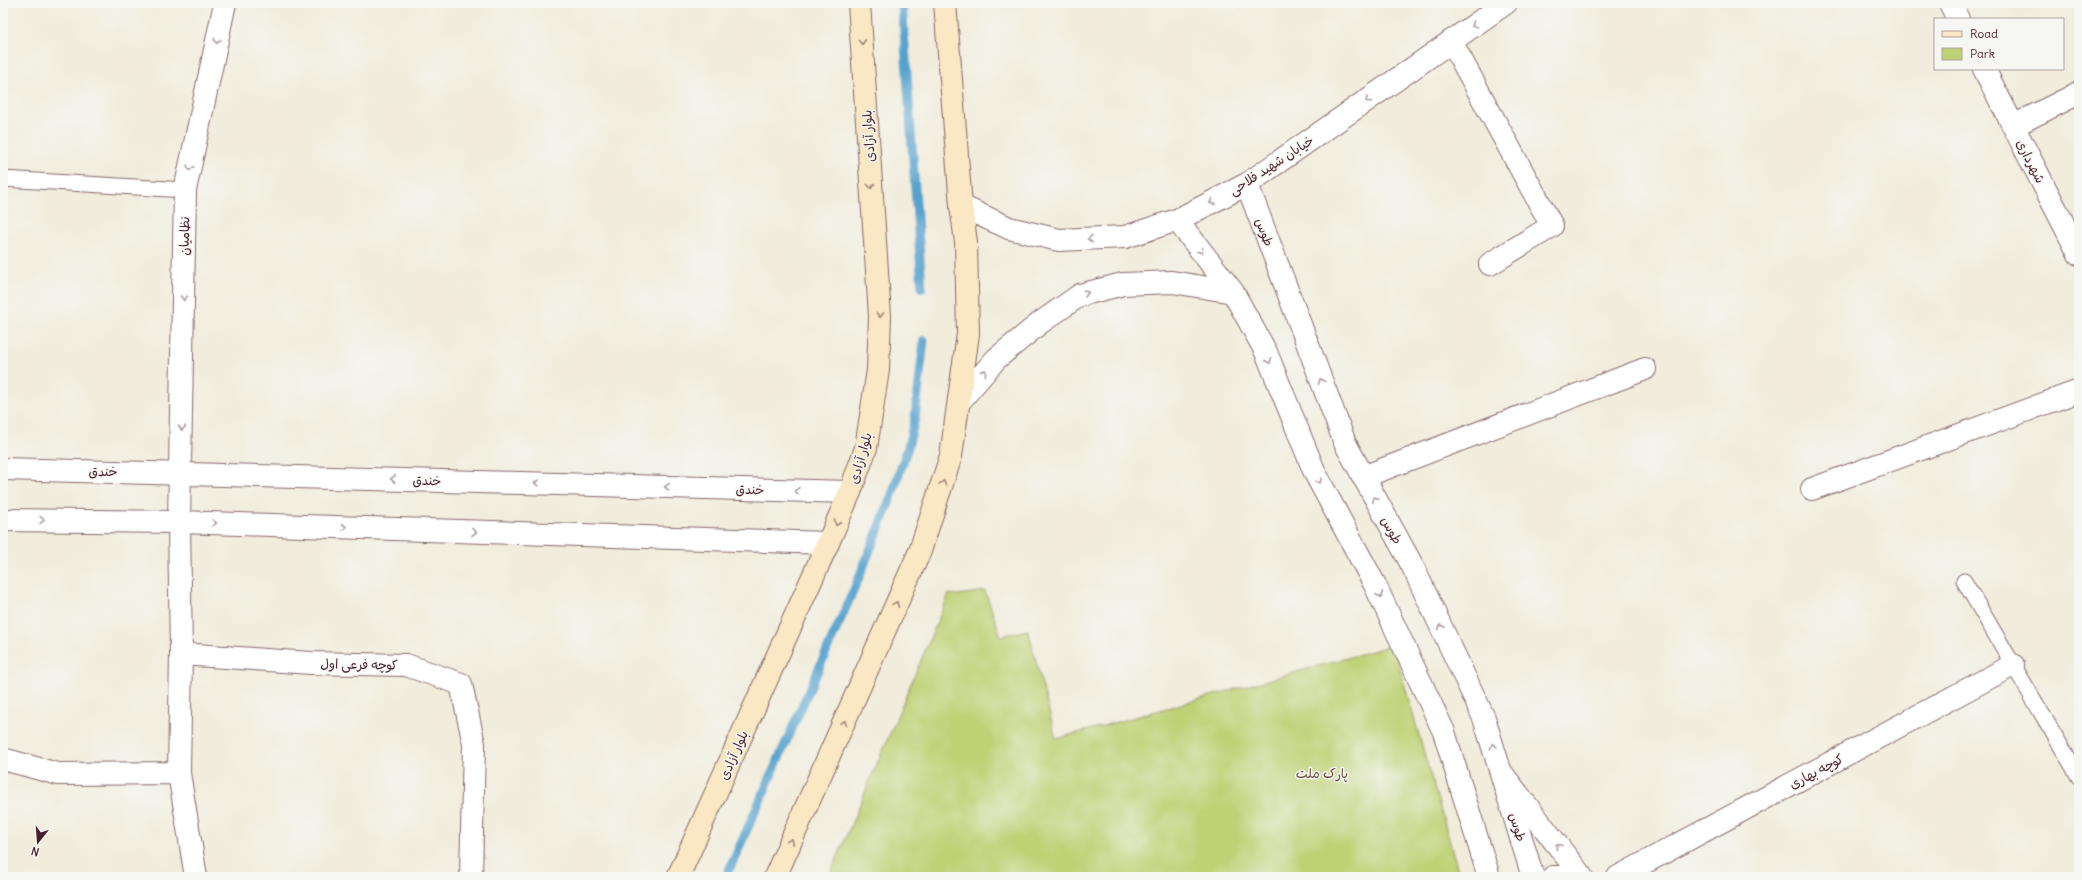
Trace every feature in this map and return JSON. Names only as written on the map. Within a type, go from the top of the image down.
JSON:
[{"type":"main road","name":"بلوار آزادی","points":[[678,877],[828,543],[850,492],[866,448],[878,370],[880,316],[859,3]]},
{"type":"main road","points":[[775,877],[920,551],[952,456],[968,334],[966,242],[961,206],[945,3]]},
{"type":"street","name":"نظامیان","points":[[196,877],[179,772],[181,654],[179,522],[185,190],[225,3]]},
{"type":"street","name":"خیابان شهید فلاحی","points":[[961,206],[1009,228],[1059,240],[1126,238],[1177,220],[1247,184],[1506,3]]},
{"type":"street","points":[[1950,3],[1958,18]]},
{"type":"street","points":[[1451,41],[1552,226],[1490,264]]},
{"type":"street","name":"شهرداری","points":[[1985,70],[2079,254]]},
{"type":"street","points":[[2013,126],[2079,93]]},
{"type":"street","name":"طوس","points":[[1247,184],[1345,443],[1412,565],[1484,718],[1533,877]]},
{"type":"street","points":[[1177,220],[1233,292],[1266,352],[1315,473],[1375,585],[1444,732],[1489,877]]},
{"type":"street","points":[[959,402],[996,359],[1040,323],[1080,295],[1123,284],[1172,282],[1233,292]]},
{"type":"street","points":[[1363,477],[1645,369]]},
{"type":"street","points":[[1812,489],[2079,391]]},
{"type":"street","name":"خندق","points":[[3,469],[850,492]]},
{"type":"street","points":[[3,520],[179,522],[828,543]]},
{"type":"street","name":"کوچه فرعی اول","points":[[181,654],[312,663],[406,665],[461,684],[474,744],[471,877]]},
{"type":"street","name":"کوچه بهاری","points":[[1618,877],[2013,665]]},
{"type":"street","points":[[3,759],[58,774],[179,772]]},
{"type":"street","points":[[1500,770],[1582,877]]},
{"type":"street","points":[[1553,877],[1567,877]]},
{"type":"lane","points":[[3,179],[185,190]]},
{"type":"lane","points":[[1964,581],[2079,777]]},
{"type":"green space","name":"پارک ملت","points":[[985,591],[1001,636],[1028,630],[1056,739],[1393,645],[1460,877],[829,877],[949,594],[958,595]]},
{"type":"waterway","points":[[902,3],[922,288]]},
{"type":"waterway","points":[[726,877],[856,585],[891,498],[908,447],[915,418],[924,340]]}]
